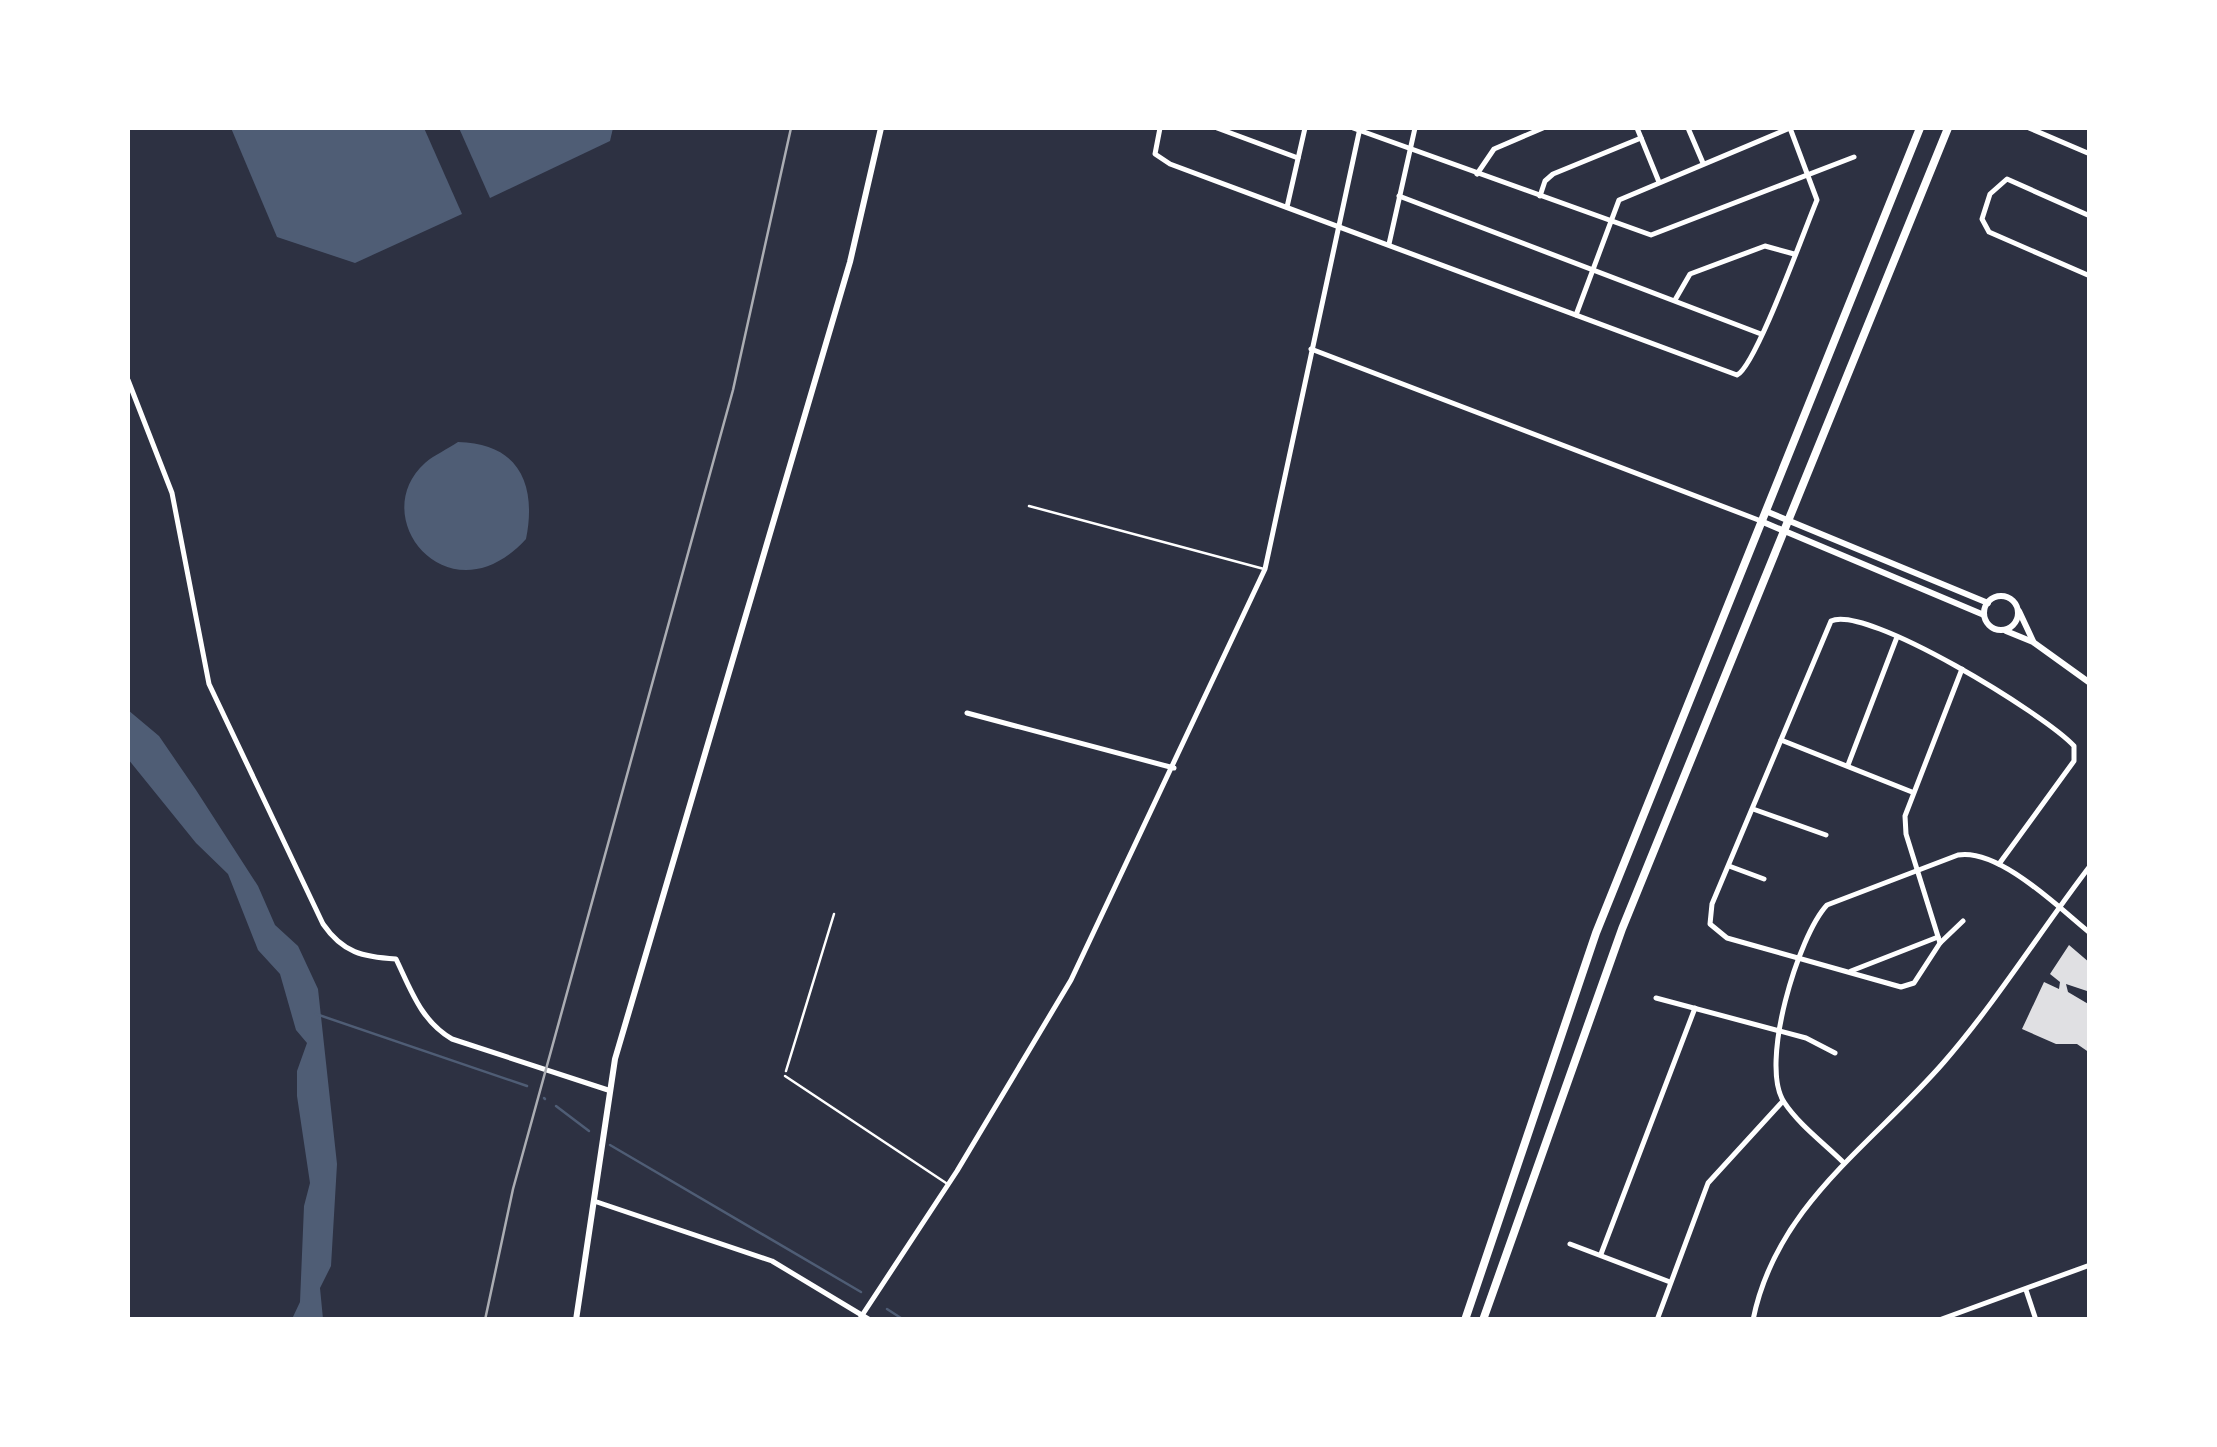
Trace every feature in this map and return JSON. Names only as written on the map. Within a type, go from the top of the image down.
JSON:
[{"type":"main road","points":[[1464,1320],[1596,933],[1920,128]]},
{"type":"main road","points":[[1483,1320],[1622,929],[1948,128]]},
{"type":"street","points":[[576,1320],[608,1090],[850,262],[881,128]]},
{"type":"street","points":[[1160,128],[1155,150],[1158,158],[1732,374],[1745,370],[1816,200],[1810,173],[1790,128],[1619,200],[1576,315]]},
{"type":"street","points":[[1216,128],[1298,158]]},
{"type":"street","points":[[1287,207],[1305,128]]},
{"type":"street","points":[[861,1317],[948,1185],[1068,984],[1174,768],[1264,569],[1357,128],[1650,236],[1854,156]]},
{"type":"street","points":[[1389,244],[1414,128]]},
{"type":"street","points":[[1478,174],[1494,149],[1542,128]]},
{"type":"street","points":[[1637,128],[1659,182]]},
{"type":"street","points":[[1688,128],[1702,163]]},
{"type":"street","points":[[2028,128],[2090,154]]},
{"type":"street","points":[[1540,196],[1545,181],[1553,174],[1641,138]]},
{"type":"street","points":[[2090,216],[2007,179],[1990,194],[1982,219],[1988,232],[2090,276]]},
{"type":"street","points":[[1399,196],[1762,334]]},
{"type":"street","points":[[1675,300],[1690,274],[1771,245],[1794,254]]},
{"type":"street","points":[[1311,348],[1786,531],[1984,616],[1991,627],[2033,642],[2090,683]]},
{"type":"street","points":[[128,380],[172,493],[209,684],[323,924],[342,947],[354,954],[396,958],[420,1008],[452,1040],[608,1090]]},
{"type":"street","points":[[1745,515],[1768,512],[1988,603],[2006,597],[2018,611],[2033,642]]},
{"type":"street","points":[[1984,616],[1988,603]]},
{"type":"street","points":[[2004,630],[2015,624],[2018,611]]},
{"type":"street","points":[[1963,921],[1939,940],[1908,986],[1848,972],[1714,930],[1710,913],[1831,620],[1847,617],[1962,669],[2040,717],[2076,751],[2065,774],[1999,864]]},
{"type":"street","points":[[1848,766],[1897,637]]},
{"type":"street","points":[[1939,940],[1904,824],[1912,792],[1962,669]]},
{"type":"street","points":[[967,712],[1174,768]]},
{"type":"street","points":[[1781,740],[1912,792]]},
{"type":"street","points":[[1754,809],[1826,835]]},
{"type":"street","points":[[1844,1163],[1783,1101],[1774,1062],[1801,958],[1827,905],[1968,854],[1999,864],[2090,933]]},
{"type":"street","points":[[1729,866],[1764,880]]},
{"type":"street","points":[[1753,1320],[1765,1273],[1801,1210],[1945,1061],[2090,866]]},
{"type":"street","points":[[1848,972],[1939,940]]},
{"type":"street","points":[[1656,998],[1779,1031],[1835,1053]]},
{"type":"street","points":[[1601,1254],[1695,1008]]},
{"type":"street","points":[[1657,1320],[1714,1173],[1783,1101]]},
{"type":"street","points":[[592,1200],[772,1261],[870,1320]]},
{"type":"street","points":[[1570,1244],[1670,1282]]},
{"type":"street","points":[[1939,1320],[2090,1264]]},
{"type":"street","points":[[2026,1290],[2036,1320]]},
{"type":"lane","points":[[1029,506],[1264,569]]},
{"type":"lane","points":[[785,1076],[948,1185]]},
{"type":"path","points":[[785,1076],[834,914]]},
{"type":"water","points":[[231,128],[424,128],[462,214],[355,263],[277,237]]},
{"type":"water","points":[[459,128],[613,128],[610,141],[490,198]]},
{"type":"water","points":[[458,442],[479,444],[509,459],[519,471],[529,501],[526,539],[497,562],[470,570],[445,566],[424,553],[410,533],[404,510],[409,485],[425,463]]},
{"type":"water","points":[[128,710],[159,736],[196,790],[258,886],[275,925],[298,946],[318,989],[337,1164],[331,1266],[320,1288],[323,1319],[292,1319],[300,1302],[304,1206],[310,1183],[297,1096],[297,1071],[307,1043],[296,1030],[280,974],[258,950],[228,874],[196,843],[128,759]]},
{"type":"building","points":[[2069,945],[2090,963],[2090,992],[2066,984],[2068,992],[2090,1005],[2090,1053],[2077,1044],[2056,1044],[2022,1029],[2044,982],[2059,989],[2060,982],[2050,974]]},
{"type":"waterway","points":[[316,1014],[527,1086]]},
{"type":"waterway","points":[[556,1106],[589,1131]]},
{"type":"waterway","points":[[610,1145],[861,1292]]},
{"type":"waterway","points":[[887,1309],[904,1320]]},
{"type":"railway","points":[[485,1320],[513,1189],[733,390],[791,128]]}]
